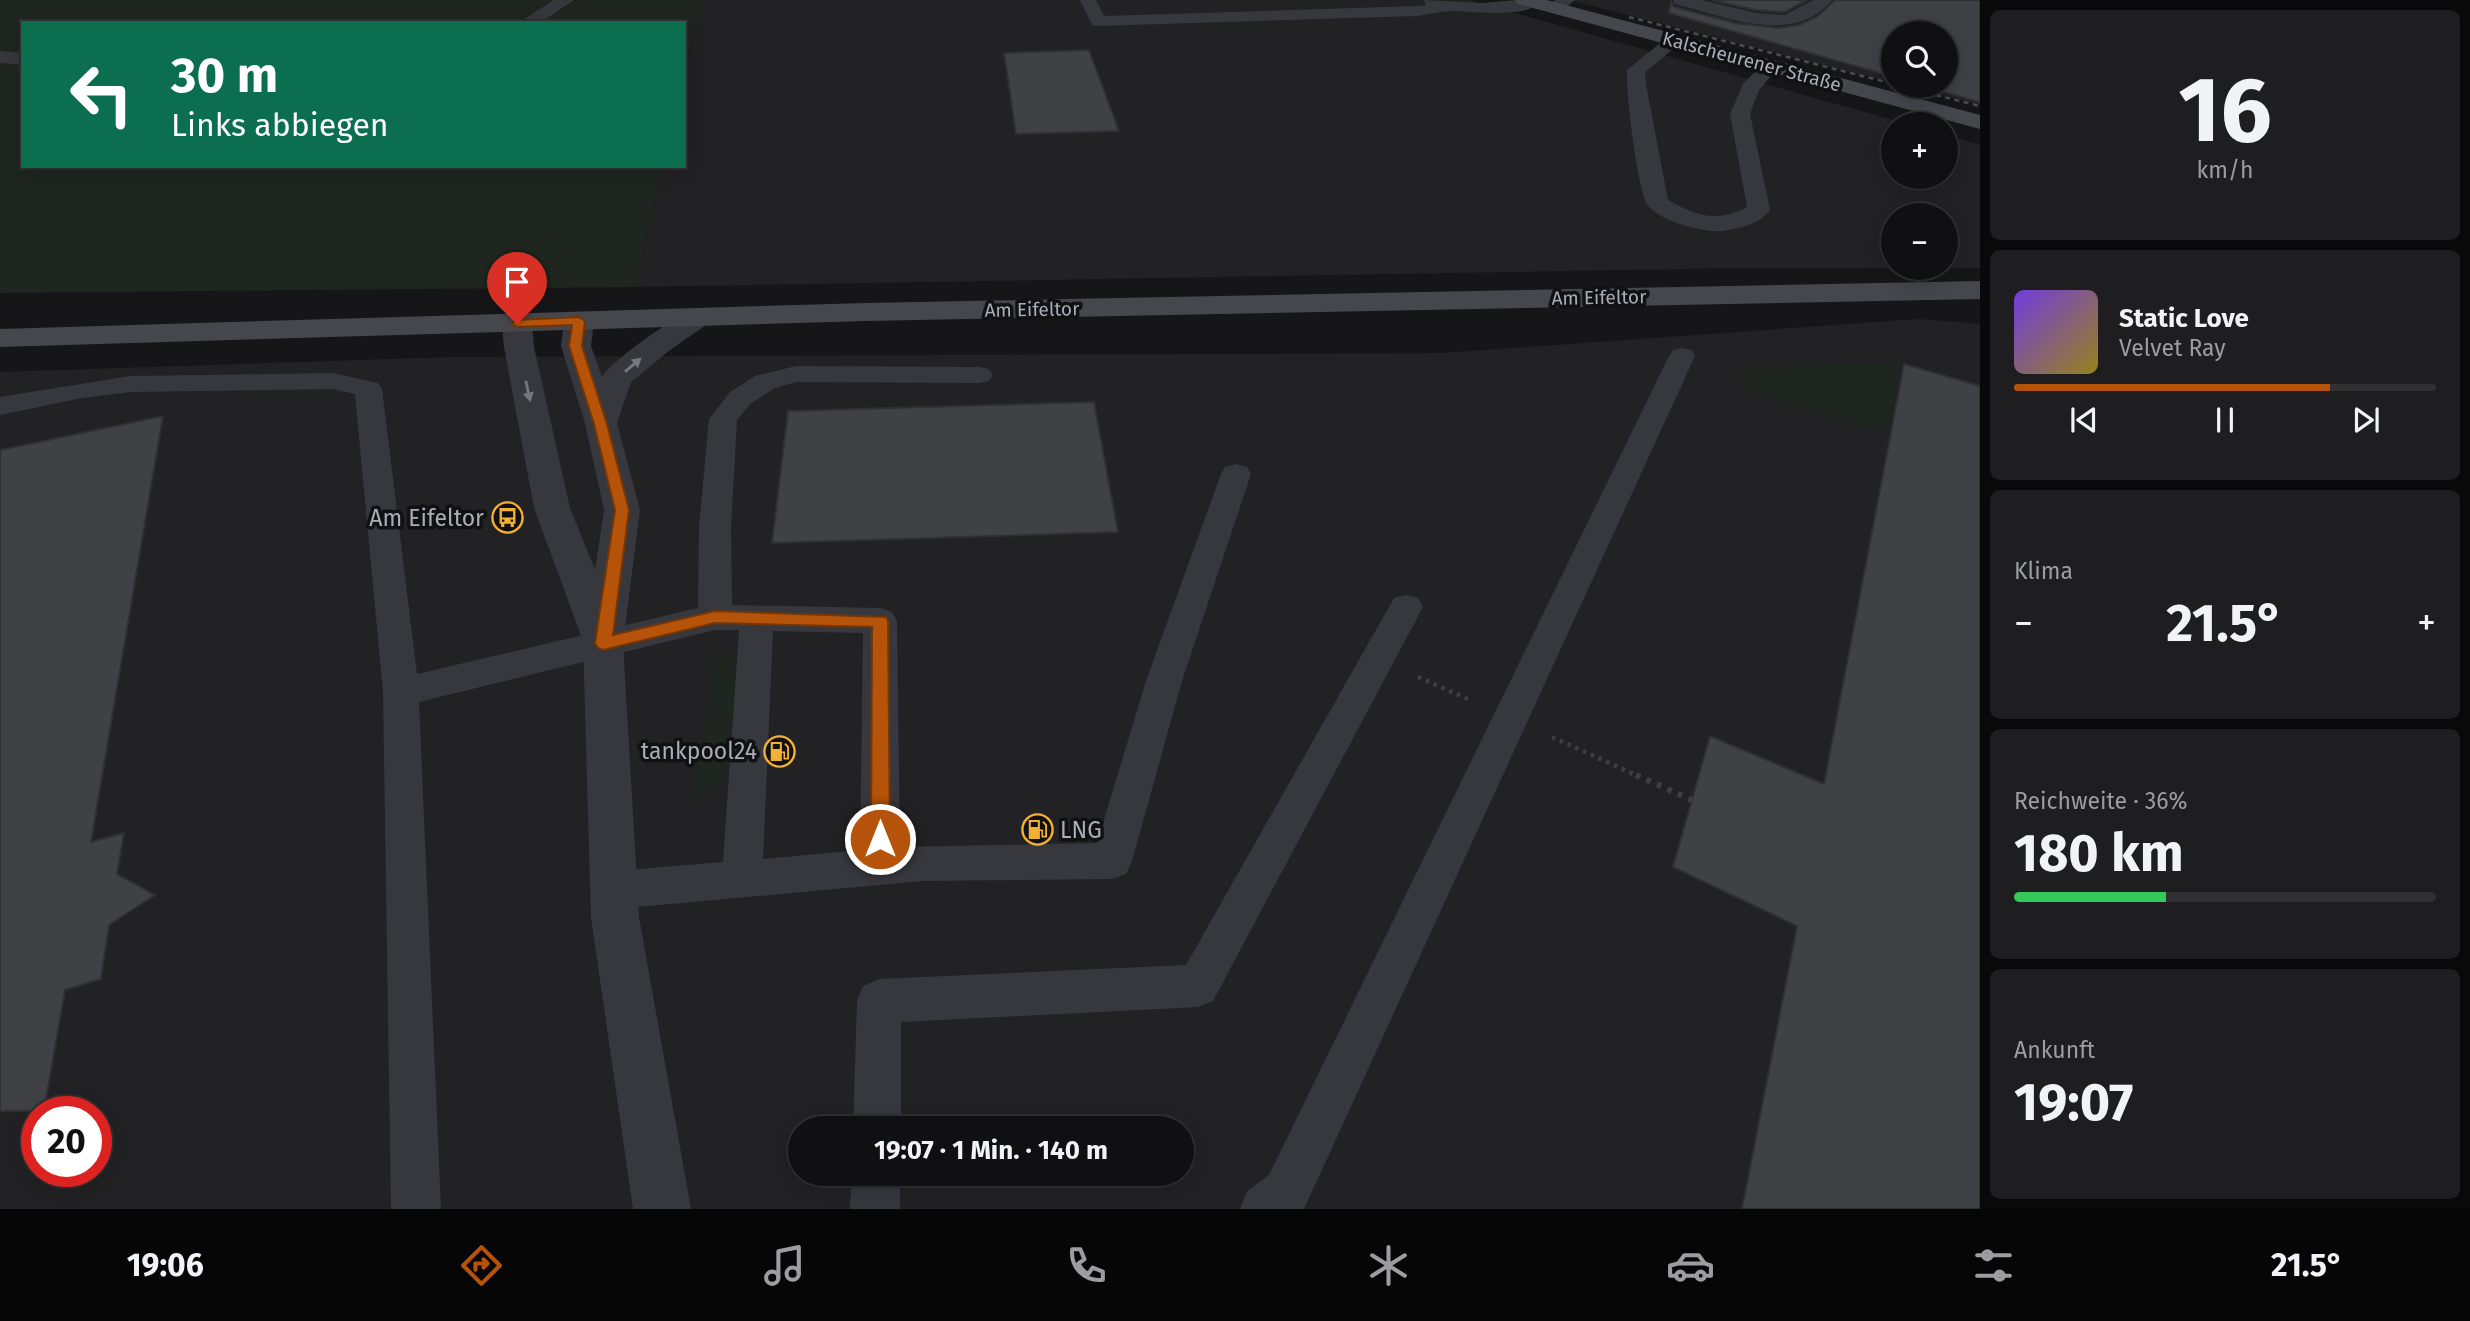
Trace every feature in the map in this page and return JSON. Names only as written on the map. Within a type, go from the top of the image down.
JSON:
[{"type":"main road","name":"Kalscheurener Straße","points":[[1545,3],[1980,122]]},
{"type":"main road","name":"Am Eifeltor","points":[[0,338],[699,317],[1980,289]]},
{"type":"street","points":[[600,424],[617,378],[659,344],[699,317]]},
{"type":"street","points":[[579,321],[576,346],[622,510],[603,643],[615,917],[662,1209]]},
{"type":"street","points":[[517,324],[519,347],[552,508],[603,643]]},
{"type":"lane","points":[[530,21],[566,0]]},
{"type":"lane","points":[[1088,0],[1098,21],[1417,11],[1452,6]]},
{"type":"lane","points":[[1429,0],[1452,6],[1489,10],[1545,3]]},
{"type":"lane","points":[[1681,0],[1755,17],[1782,20],[1796,18],[1825,0]]},
{"type":"lane","points":[[1675,40],[1636,70],[1636,84],[1651,177],[1658,203],[1676,215],[1704,224],[1729,225],[1759,210],[1740,114],[1750,88],[1771,66]]},
{"type":"lane","points":[[0,57],[21,59]]},
{"type":"lane","points":[[1265,1209],[1286,1192],[1682,356]]},
{"type":"lane","points":[[715,617],[715,527],[723,419],[740,398],[765,382],[796,374],[979,375]]},
{"type":"lane","points":[[0,406],[130,384],[333,380],[368,389],[401,692],[416,1209]]},
{"type":"lane","points":[[615,890],[923,863],[1112,861],[1164,681],[1236,474]]},
{"type":"lane","points":[[877,1116],[879,1001],[1198,986],[1406,607]]},
{"type":"lane","points":[[401,692],[715,617],[880,621],[880,866]]},
{"type":"lane","points":[[742,879],[757,618]]},
{"type":"lane","points":[[875,1209],[876,1186]]},
{"type":"shaded area","points":[[0,0],[701,0],[686,64],[686,21],[21,21],[21,168],[663,168],[634,287],[0,293]]},
{"type":"shaded area","points":[[701,0],[1469,0],[1881,117],[1881,189],[1958,189],[1958,139],[1980,145],[1980,268],[1958,268],[1958,203],[1881,203],[1881,268],[1738,268],[634,287],[663,168],[686,168],[686,64]]},
{"type":"shaded area","points":[[1569,0],[1980,0],[1980,105],[1952,98],[1958,98],[1958,21],[1881,21],[1881,80]]},
{"type":"shaded area","points":[[1919,319],[1980,324],[1980,1209],[0,1209],[0,372],[451,357],[1442,353]]},
{"type":"shaded area","points":[[1900,363],[1887,433],[1770,399],[1745,387],[1740,378],[1740,372],[1746,368]]},
{"type":"shaded area","points":[[722,652],[729,657],[736,680],[733,730],[718,783],[709,794],[698,799],[694,792],[706,736],[711,693],[708,659],[714,653]]},
{"type":"building","points":[[1712,0],[1807,0],[1784,12],[1756,10]]},
{"type":"building","points":[[1835,0],[1980,0],[1980,102],[1958,96],[1958,21],[1881,21],[1881,73],[1669,13],[1671,1],[1674,7],[1735,23],[1779,28],[1799,25],[1817,17]]},
{"type":"building","points":[[1089,50],[1119,131],[1016,134],[1004,53]]},
{"type":"building","points":[[1904,364],[1980,386],[1980,1209],[1742,1209],[1797,926],[1673,867],[1710,736],[1824,784]]},
{"type":"building","points":[[1094,402],[1118,532],[772,543],[788,411]]},
{"type":"building","points":[[163,416],[91,842],[124,833],[117,874],[155,895],[109,925],[101,979],[65,990],[47,1096],[21,1096],[21,1111],[0,1111],[0,450]]},
{"type":"railway","points":[[1629,17],[1881,81]]},
{"type":"railway","points":[[1948,98],[1980,106]]},
{"type":"place","name":"Am Eifeltor","points":[[507,518]]},
{"type":"place","name":"tankpool24","points":[[780,751]]},
{"type":"place","name":"LNG","points":[[1037,830]]},
{"type":"route","points":[[517,324],[579,321],[576,346],[622,510],[603,643],[715,617],[880,621],[880,839]]}]
